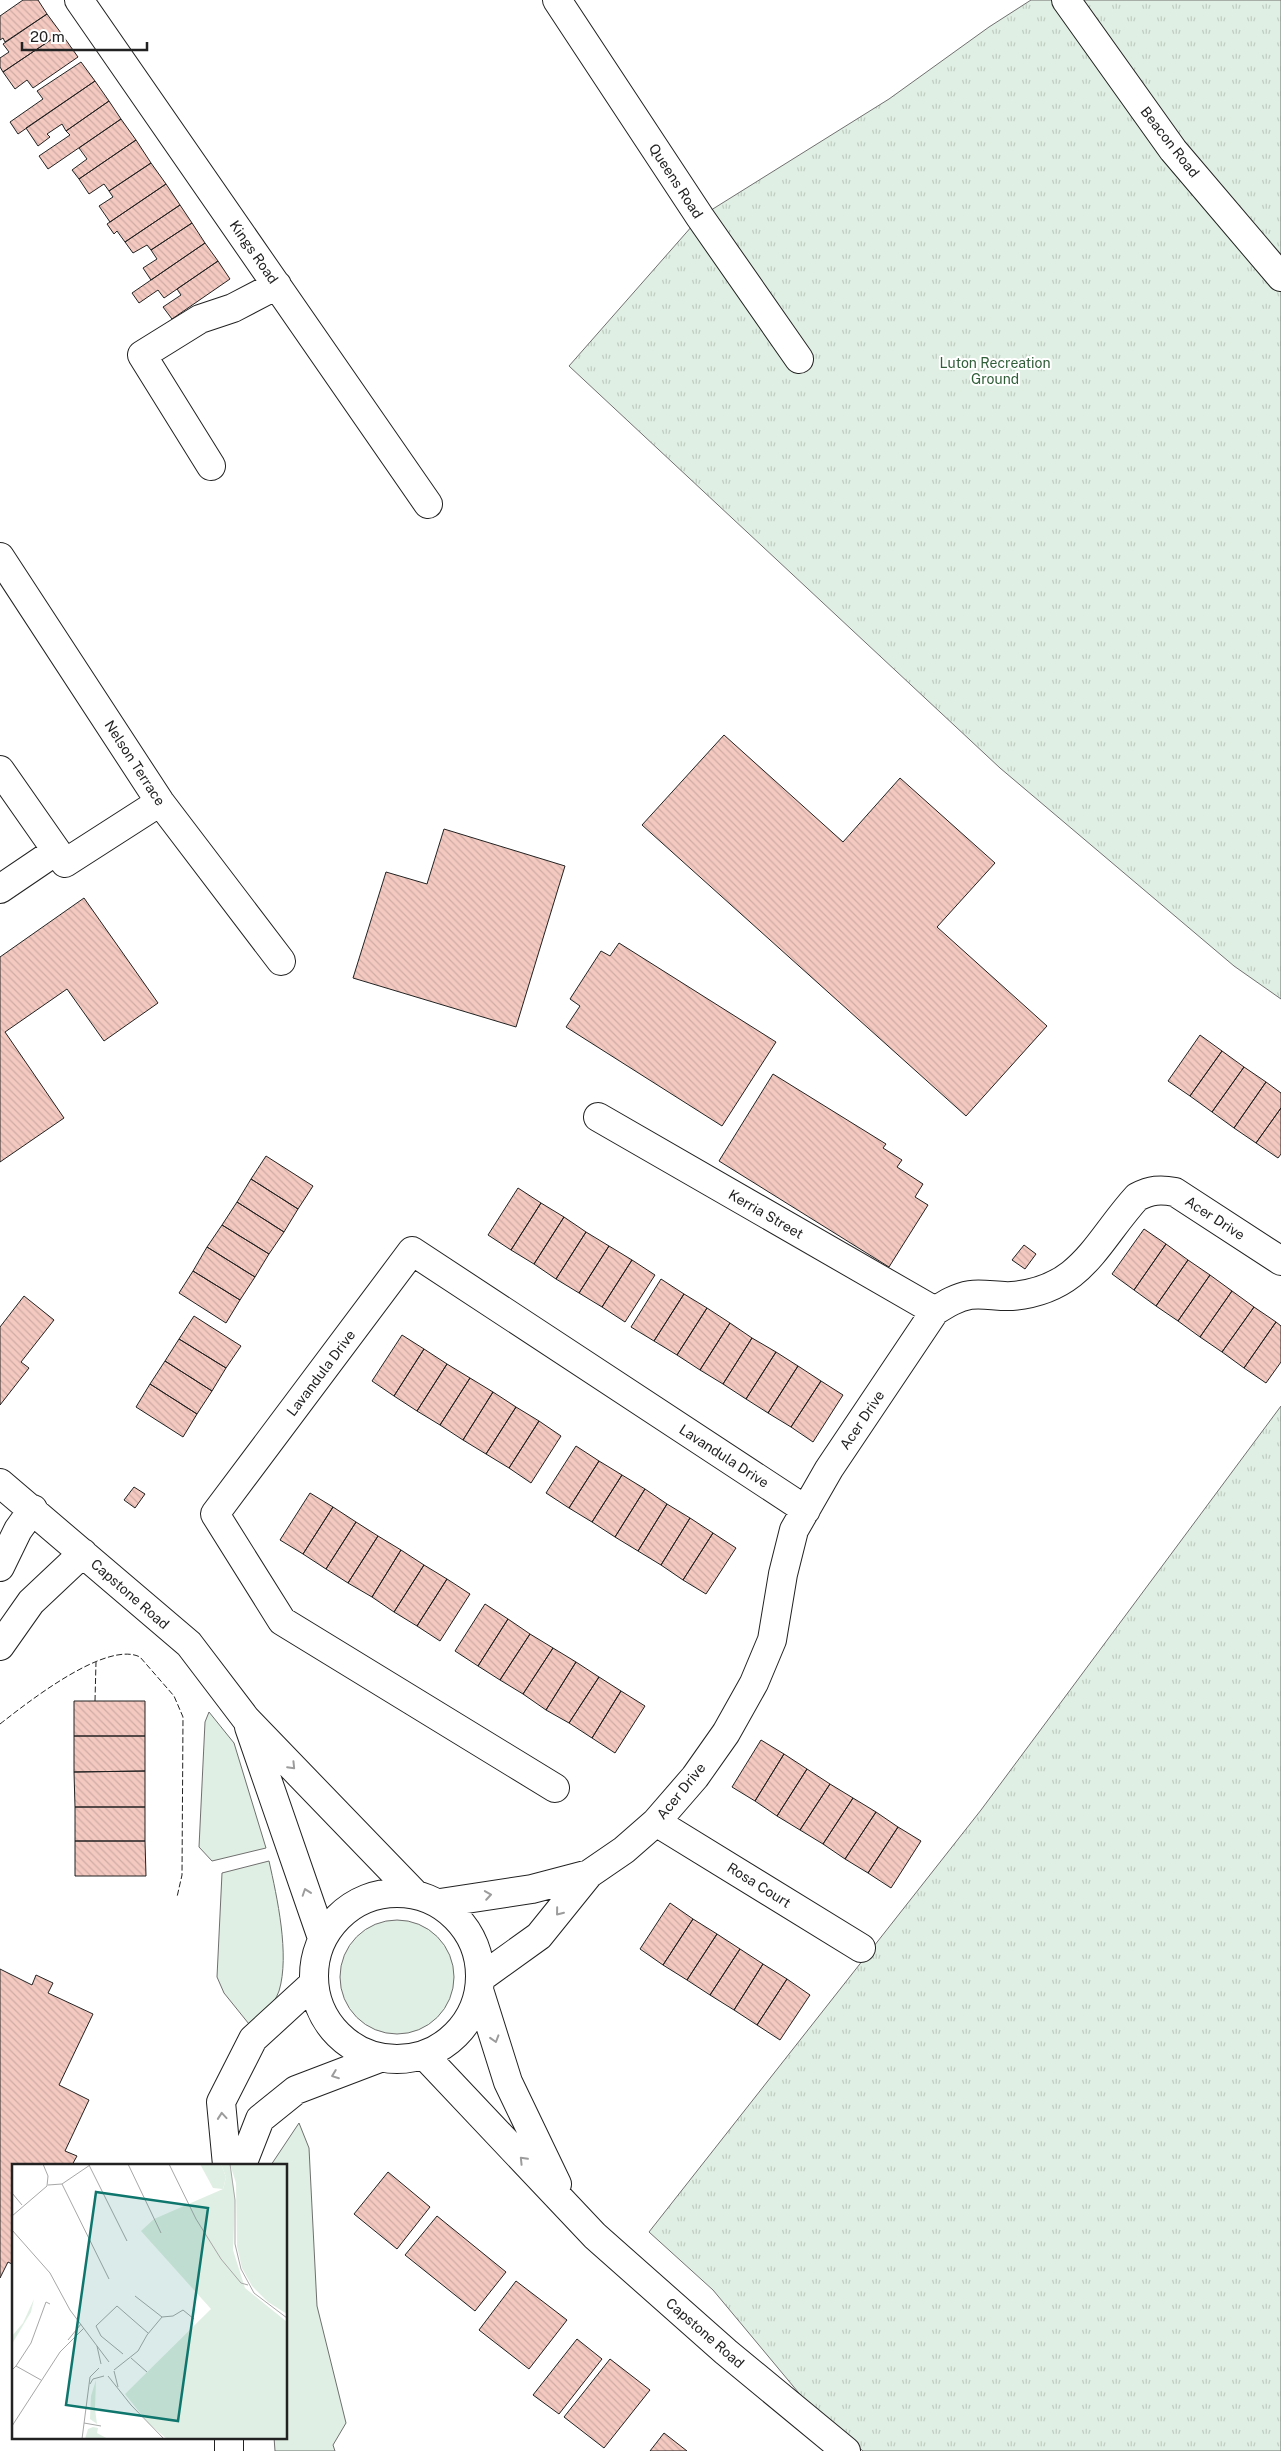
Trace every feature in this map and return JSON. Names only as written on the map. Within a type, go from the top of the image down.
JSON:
[{"type":"street","name":"Kings Road","points":[[80,0],[428,504]]},
{"type":"street","name":"Queens Road","points":[[557,0],[700,218],[799,359]]},
{"type":"street","name":"Beacon Road","points":[[1066,0],[1173,150],[1281,277]]},
{"type":"street","points":[[211,466],[142,355],[200,319],[233,308],[278,285]]},
{"type":"street","name":"Nelson Terrace","points":[[0,557],[160,802],[281,960]]},
{"type":"street","points":[[0,770],[65,863],[160,802]]},
{"type":"street","points":[[0,889],[56,851]]},
{"type":"street","name":"Kerria Street","points":[[598,1117],[935,1311]]},
{"type":"street","name":"Acer Drive","points":[[481,1985],[539,1936],[589,1874],[624,1850],[656,1822],[695,1777],[726,1733],[754,1683],[772,1640],[782,1574],[794,1530],[829,1469],[935,1311],[957,1298],[970,1295],[1013,1296],[1045,1289],[1061,1282],[1082,1267],[1137,1197],[1148,1191],[1162,1189],[1175,1192],[1281,1261]]},
{"type":"street","name":"Lavandula Drive","points":[[555,1788],[282,1621],[214,1514],[412,1251],[806,1510]]},
{"type":"street","name":"Capstone Road","points":[[0,1483],[33,1509],[189,1644],[246,1718],[414,1893]]},
{"type":"street","points":[[0,1567],[18,1530],[33,1509]]},
{"type":"street","points":[[0,1646],[31,1602],[82,1553]]},
{"type":"street","name":"Capstone Road","points":[[246,1718],[322,1938]]},
{"type":"street","name":"Rosa Court","points":[[656,1822],[861,1948]]},
{"type":"street","name":"Acer Drive","points":[[440,1902],[532,1889],[589,1874]]},
{"type":"street","points":[[387,1892],[414,1893],[440,1902],[462,1922],[477,1947],[481,1985],[463,2029],[446,2045],[424,2055],[402,2060],[380,2058],[348,2044],[324,2017],[313,1984],[314,1960],[322,1938],[338,1916],[360,1900],[387,1892]]},
{"type":"street","points":[[227,2164],[221,2102],[252,2039],[313,1984]]},
{"type":"street","name":"Capstone Road","points":[[481,1985],[508,2082],[569,2208]]},
{"type":"street","name":"Capstone Road","points":[[424,2055],[595,2236],[726,2352],[846,2451]]},
{"type":"street","points":[[242,2164],[260,2119],[296,2090],[380,2058]]},
{"type":"street","points":[[229,2438],[229,2451]]},
{"type":"green space","name":"Luton Recreation Ground","points":[[1031,0],[1281,0],[1281,999],[1234,966],[1000,768],[569,366],[700,217],[889,99],[989,27]]},
{"type":"green space","points":[[1281,1406],[1281,2451],[863,2451],[808,2404],[713,2290],[649,2232],[981,1810]]},
{"type":"green space","points":[[209,1712],[234,1743],[266,1848],[212,1861],[199,1847],[205,1722]]},
{"type":"green space","points":[[269,1861],[281,1926],[283,1944],[282,1977],[279,1991],[274,2001],[253,2029],[224,1993],[217,1977],[222,1873]]},
{"type":"green space","points":[[397,1920],[419,1924],[437,1937],[450,1955],[454,1977],[450,1999],[437,2017],[419,2030],[397,2034],[375,2030],[357,2017],[344,1999],[340,1977],[344,1955],[357,1937],[375,1924]]},
{"type":"green space","points":[[299,2123],[309,2148],[317,2306],[346,2423],[333,2445],[335,2451],[275,2451],[274,2438],[288,2438],[288,2164],[272,2164]]},
{"type":"building","points":[[23,0],[38,0],[47,14],[5,42],[3,38],[0,40],[0,16]]},
{"type":"building","points":[[47,14],[61,33],[3,72],[0,67],[0,58],[9,52],[3,44]]},
{"type":"building","points":[[61,33],[78,57],[33,88],[27,80],[15,89],[3,72]]},
{"type":"building","points":[[81,62],[95,81],[18,134],[10,122],[43,99],[37,91]]},
{"type":"building","points":[[95,81],[109,101],[66,131],[62,124],[47,134],[50,137],[38,146],[26,128]]},
{"type":"building","points":[[109,101],[121,119],[48,169],[39,156],[70,135],[66,131]]},
{"type":"building","points":[[121,119],[136,140],[79,179],[72,170],[87,159],[79,148]]},
{"type":"building","points":[[136,140],[151,163],[109,191],[104,184],[89,194],[79,179]]},
{"type":"building","points":[[151,163],[166,184],[110,222],[99,206],[113,197],[109,191]]},
{"type":"building","points":[[166,184],[180,205],[125,242],[117,231],[114,234],[107,224]]},
{"type":"building","points":[[180,205],[192,223],[151,250],[147,245],[133,253],[125,242]]},
{"type":"building","points":[[192,223],[205,243],[151,280],[143,268],[157,259],[151,250]]},
{"type":"building","points":[[205,243],[218,261],[164,298],[158,290],[139,303],[132,293]]},
{"type":"building","points":[[218,261],[230,279],[172,319],[163,307],[181,295],[177,289]]},
{"type":"building","points":[[724,735],[843,842],[900,778],[995,863],[937,927],[1047,1026],[966,1116],[642,825]]},
{"type":"building","points":[[444,829],[565,866],[516,1027],[353,978],[386,872],[427,884]]},
{"type":"building","points":[[84,898],[158,1003],[104,1041],[67,989],[5,1032],[64,1118],[0,1162],[0,957]]},
{"type":"building","points":[[619,943],[776,1042],[722,1126],[566,1027],[580,1006],[570,999],[601,951],[610,956]]},
{"type":"building","points":[[1200,1035],[1222,1051],[1190,1096],[1168,1081]]},
{"type":"building","points":[[1222,1051],[1244,1067],[1212,1112],[1190,1096]]},
{"type":"building","points":[[1244,1067],[1266,1082],[1234,1128],[1212,1112]]},
{"type":"building","points":[[773,1074],[886,1144],[883,1148],[902,1160],[897,1167],[923,1184],[915,1197],[928,1205],[889,1267],[719,1161]]},
{"type":"building","points":[[1266,1082],[1281,1093],[1281,1108],[1256,1143],[1234,1128]]},
{"type":"building","points":[[1281,1108],[1281,1154],[1278,1158],[1256,1143]]},
{"type":"building","points":[[266,1156],[313,1186],[298,1209],[251,1179]]},
{"type":"building","points":[[251,1179],[298,1209],[284,1232],[237,1202]]},
{"type":"building","points":[[518,1188],[541,1203],[511,1250],[488,1235]]},
{"type":"building","points":[[237,1202],[284,1232],[269,1254],[222,1225]]},
{"type":"building","points":[[541,1203],[564,1217],[534,1264],[511,1250]]},
{"type":"building","points":[[564,1217],[586,1232],[556,1279],[534,1264]]},
{"type":"building","points":[[222,1225],[269,1254],[255,1277],[207,1247]]},
{"type":"building","points":[[1144,1229],[1166,1244],[1134,1290],[1112,1274]]},
{"type":"building","points":[[586,1232],[609,1246],[579,1293],[556,1279]]},
{"type":"building","points":[[1166,1244],[1188,1260],[1156,1306],[1134,1290]]},
{"type":"building","points":[[1024,1245],[1036,1254],[1025,1269],[1012,1260]]},
{"type":"building","points":[[609,1246],[632,1260],[602,1307],[579,1293]]},
{"type":"building","points":[[207,1247],[255,1277],[240,1300],[193,1271]]},
{"type":"building","points":[[632,1260],[655,1275],[625,1322],[602,1307]]},
{"type":"building","points":[[1188,1260],[1210,1275],[1178,1321],[1156,1306]]},
{"type":"building","points":[[193,1271],[240,1300],[226,1323],[179,1293]]},
{"type":"building","points":[[1210,1275],[1232,1291],[1200,1337],[1178,1321]]},
{"type":"building","points":[[661,1279],[684,1294],[654,1341],[631,1327]]},
{"type":"building","points":[[1232,1291],[1254,1307],[1222,1352],[1200,1337]]},
{"type":"building","points":[[684,1294],[707,1308],[677,1355],[654,1341]]},
{"type":"building","points":[[24,1296],[54,1320],[21,1362],[29,1368],[0,1405],[0,1327]]},
{"type":"building","points":[[1254,1307],[1276,1322],[1244,1368],[1222,1352]]},
{"type":"building","points":[[707,1308],[730,1323],[700,1370],[677,1355]]},
{"type":"building","points":[[194,1316],[241,1346],[226,1368],[179,1339]]},
{"type":"building","points":[[1276,1322],[1281,1326],[1281,1362],[1266,1383],[1244,1368]]},
{"type":"building","points":[[730,1323],[752,1338],[723,1384],[700,1370]]},
{"type":"building","points":[[402,1335],[424,1349],[394,1396],[372,1381]]},
{"type":"building","points":[[752,1338],[776,1352],[746,1399],[723,1384]]},
{"type":"building","points":[[179,1339],[226,1368],[212,1391],[165,1361]]},
{"type":"building","points":[[424,1349],[447,1364],[417,1411],[394,1396]]},
{"type":"building","points":[[776,1352],[798,1366],[768,1413],[746,1399]]},
{"type":"building","points":[[165,1361],[212,1391],[197,1414],[150,1384]]},
{"type":"building","points":[[447,1364],[470,1378],[440,1425],[417,1411]]},
{"type":"building","points":[[798,1366],[821,1381],[791,1427],[768,1413]]},
{"type":"building","points":[[470,1378],[493,1392],[463,1440],[440,1425]]},
{"type":"building","points":[[821,1381],[843,1395],[813,1442],[791,1427]]},
{"type":"building","points":[[150,1384],[197,1414],[183,1437],[136,1407]]},
{"type":"building","points":[[493,1392],[516,1407],[486,1454],[463,1440]]},
{"type":"building","points":[[516,1407],[539,1421],[509,1468],[486,1454]]},
{"type":"building","points":[[539,1421],[561,1436],[531,1483],[509,1468]]},
{"type":"building","points":[[576,1446],[599,1461],[569,1508],[546,1493]]},
{"type":"building","points":[[599,1461],[622,1475],[592,1522],[569,1508]]},
{"type":"building","points":[[622,1475],[645,1489],[615,1537],[592,1522]]},
{"type":"building","points":[[134,1487],[145,1494],[135,1508],[124,1500]]},
{"type":"building","points":[[645,1489],[667,1504],[638,1551],[615,1537]]},
{"type":"building","points":[[310,1493],[333,1507],[303,1554],[280,1540]]},
{"type":"building","points":[[667,1504],[690,1518],[661,1565],[638,1551]]},
{"type":"building","points":[[333,1507],[356,1522],[326,1569],[303,1554]]},
{"type":"building","points":[[690,1518],[713,1533],[683,1580],[661,1565]]},
{"type":"building","points":[[356,1522],[378,1536],[348,1583],[326,1569]]},
{"type":"building","points":[[713,1533],[736,1548],[706,1594],[683,1580]]},
{"type":"building","points":[[378,1536],[401,1550],[372,1597],[348,1583]]},
{"type":"building","points":[[401,1550],[424,1565],[394,1612],[372,1597]]},
{"type":"building","points":[[424,1565],[447,1579],[417,1626],[394,1612]]},
{"type":"building","points":[[447,1579],[470,1594],[440,1641],[417,1626]]},
{"type":"building","points":[[485,1604],[508,1619],[478,1666],[455,1651]]},
{"type":"building","points":[[508,1619],[530,1634],[500,1680],[478,1666]]},
{"type":"building","points":[[530,1634],[553,1648],[523,1694],[500,1680]]},
{"type":"building","points":[[553,1648],[576,1662],[546,1710],[523,1694]]},
{"type":"building","points":[[576,1662],[599,1677],[569,1723],[546,1710]]},
{"type":"building","points":[[599,1677],[621,1691],[592,1738],[569,1723]]},
{"type":"building","points":[[621,1691],[645,1706],[615,1753],[592,1738]]},
{"type":"building","points":[[74,1701],[145,1701],[145,1736],[74,1736]]},
{"type":"building","points":[[74,1736],[145,1736],[145,1771],[74,1772]]},
{"type":"building","points":[[761,1740],[784,1754],[755,1801],[732,1787]]},
{"type":"building","points":[[784,1754],[807,1769],[777,1816],[755,1801]]},
{"type":"building","points":[[807,1769],[830,1784],[800,1830],[777,1816]]},
{"type":"building","points":[[145,1771],[145,1807],[75,1807],[74,1772]]},
{"type":"building","points":[[830,1784],[853,1798],[823,1844],[800,1830]]},
{"type":"building","points":[[853,1798],[876,1812],[845,1859],[823,1844]]},
{"type":"building","points":[[75,1807],[145,1807],[145,1841],[75,1841]]},
{"type":"building","points":[[876,1812],[898,1827],[868,1873],[845,1859]]},
{"type":"building","points":[[898,1827],[921,1841],[891,1888],[868,1873]]},
{"type":"building","points":[[75,1841],[145,1841],[146,1876],[75,1876]]},
{"type":"building","points":[[670,1903],[693,1919],[663,1965],[640,1949]]},
{"type":"building","points":[[693,1919],[717,1934],[687,1980],[663,1965]]},
{"type":"building","points":[[717,1934],[740,1949],[710,1995],[687,1980]]},
{"type":"building","points":[[740,1949],[763,1964],[734,2010],[710,1995]]},
{"type":"building","points":[[763,1964],[787,1979],[757,2025],[734,2010]]},
{"type":"building","points":[[0,1969],[32,1985],[36,1975],[53,1983],[48,1993],[93,2014],[59,2085],[89,2100],[65,2151],[77,2156],[73,2164],[12,2164],[12,2264],[8,2262],[0,2278]]},
{"type":"building","points":[[787,1979],[810,1995],[780,2040],[757,2025]]},
{"type":"building","points":[[388,2172],[430,2207],[397,2249],[354,2214]]},
{"type":"building","points":[[437,2216],[506,2272],[475,2311],[405,2255]]},
{"type":"building","points":[[516,2281],[567,2320],[529,2369],[479,2330]]},
{"type":"building","points":[[577,2339],[602,2359],[559,2414],[533,2395]]},
{"type":"building","points":[[610,2359],[650,2390],[604,2448],[564,2417]]},
{"type":"building","points":[[664,2433],[687,2451],[650,2451]]},
{"type":"fence","points":[[0,1724],[47,1689],[88,1665],[108,1657],[125,1654],[140,1657],[174,1696],[183,1717],[182,1875],[177,1897]]},
{"type":"fence","points":[[95,1701],[96,1662]]}]
